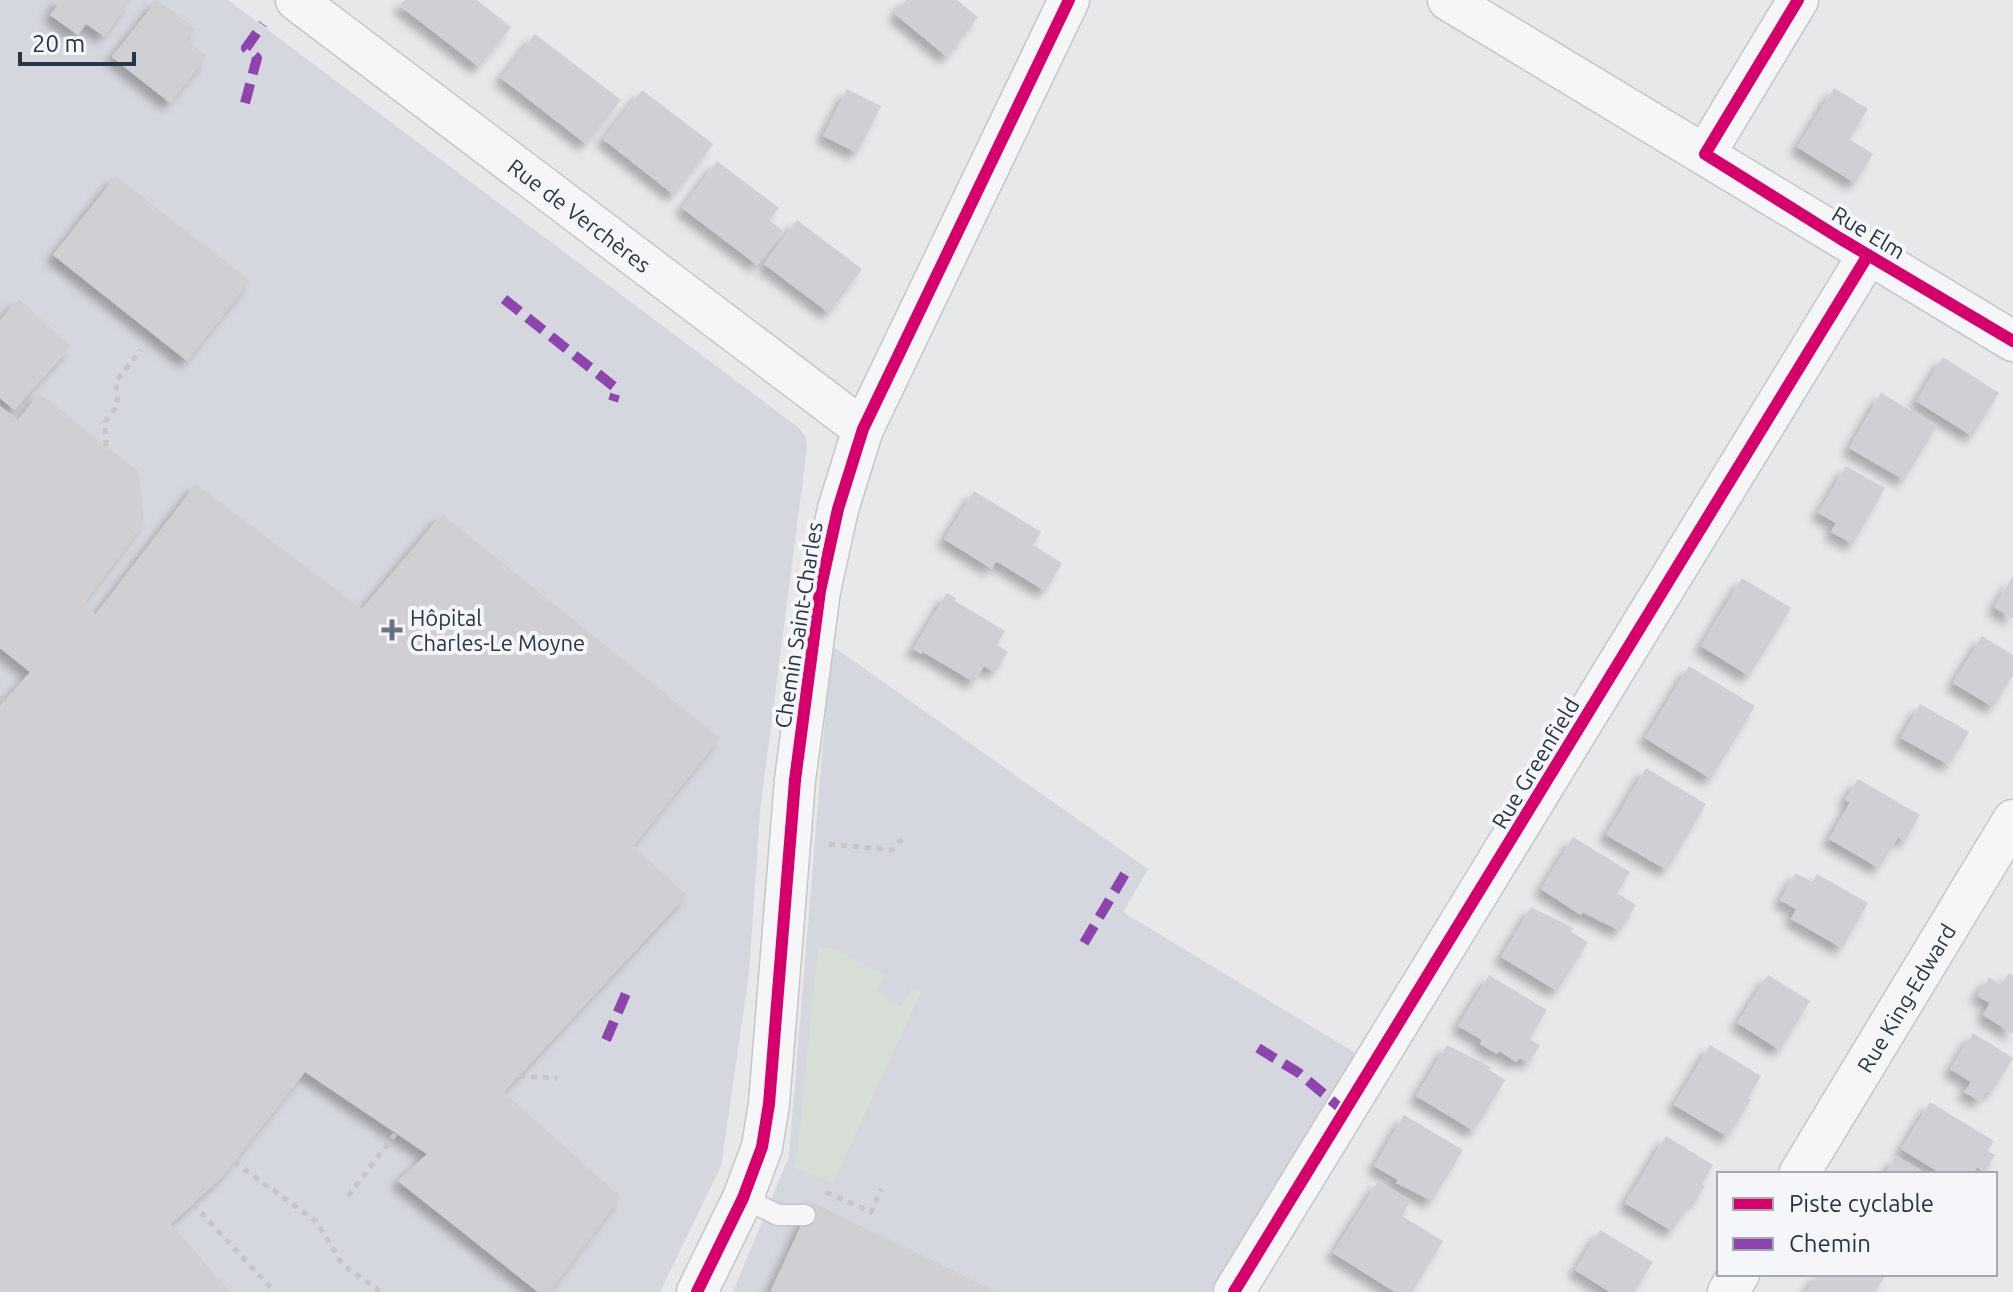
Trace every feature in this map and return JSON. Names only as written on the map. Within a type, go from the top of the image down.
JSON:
[{"type":"street","name":"Rue de Verchères","points":[[296,0],[863,429]]},
{"type":"street","name":"Rue Elm","points":[[1448,0],[2013,341]]},
{"type":"street","points":[[1705,154],[1798,0]]},
{"type":"street","name":"Chemin Saint-Charles","points":[[697,1292],[760,1207],[762,1147],[769,1104],[795,780],[820,591],[838,509],[863,429],[1065,2]]},
{"type":"street","name":"Rue Greenfield","points":[[1234,1292],[1868,255]]},
{"type":"street","name":"Rue King-Edward","points":[[1800,1172],[2013,820]]},
{"type":"lane","points":[[760,1207],[801,1225]]},
{"type":"path","points":[[106,446],[105,422],[118,405],[116,381],[141,350]]},
{"type":"path","points":[[819,843],[892,850],[905,836]]},
{"type":"path","points":[[519,1076],[557,1078]]},
{"type":"path","points":[[348,1196],[396,1133]]},
{"type":"path","points":[[234,1162],[316,1221],[342,1264],[381,1292]]},
{"type":"path","points":[[820,1190],[871,1212],[881,1189]]},
{"type":"path","points":[[193,1204],[275,1292]]},
{"type":"shaded area","name":"Hôpital Charles-Le Moyne","points":[[0,0],[228,0],[799,428],[806,438],[760,811],[749,974],[721,1166],[660,1292],[0,1292]]},
{"type":"shaded area","points":[[831,645],[1148,869],[1123,912],[1357,1054],[1211,1292],[733,1292],[789,1156]]},
{"type":"shaded area","points":[[832,947],[885,975],[876,991],[900,1007],[913,987],[921,992],[833,1183],[793,1167],[797,1157],[818,948]]},
{"type":"building","points":[[51,0],[131,0],[104,36],[86,24],[78,35],[50,15],[58,5]]},
{"type":"building","points":[[157,0],[196,29],[187,40],[207,56],[170,103],[112,57]]},
{"type":"building","points":[[405,0],[477,0],[511,27],[479,67],[400,6]]},
{"type":"building","points":[[906,0],[957,0],[978,17],[947,57],[895,14]]},
{"type":"building","points":[[535,34],[621,100],[586,144],[501,78]]},
{"type":"building","points":[[1834,88],[1868,109],[1849,139],[1873,154],[1855,183],[1797,147]]},
{"type":"building","points":[[847,89],[881,106],[857,153],[823,136]]},
{"type":"building","points":[[642,90],[713,144],[674,195],[603,139]]},
{"type":"building","points":[[717,161],[779,208],[769,220],[783,231],[757,265],[682,208]]},
{"type":"building","points":[[116,176],[250,281],[187,361],[53,255]]},
{"type":"building","points":[[797,220],[862,269],[829,313],[764,264]]},
{"type":"building","points":[[19,299],[71,347],[14,410],[0,398],[0,320]]},
{"type":"building","points":[[1943,357],[1999,393],[1972,436],[1916,401]]},
{"type":"building","points":[[39,393],[139,472],[144,523],[86,601],[95,615],[196,484],[362,609],[442,514],[720,738],[633,846],[687,895],[504,1092],[621,1197],[549,1292],[538,1292],[398,1181],[427,1154],[305,1072],[222,1177],[171,1224],[230,1292],[0,1292],[0,706],[30,672],[0,648],[0,406],[18,420]]},
{"type":"building","points":[[1881,393],[1937,426],[1904,480],[1849,448]]},
{"type":"building","points":[[1846,466],[1885,488],[1853,544],[1831,532],[1836,523],[1818,513]]},
{"type":"building","points":[[974,491],[1041,532],[1033,545],[1062,563],[1045,591],[996,561],[992,569],[944,539]]},
{"type":"building","points":[[2013,576],[2013,619],[1994,607]]},
{"type":"building","points":[[1742,578],[1791,608],[1749,676],[1701,646]]},
{"type":"building","points":[[947,593],[1005,631],[997,645],[1008,652],[995,672],[984,666],[974,682],[913,649]]},
{"type":"building","points":[[1982,636],[2013,655],[2013,675],[1993,707],[1953,683]]},
{"type":"building","points":[[1689,666],[1755,706],[1711,779],[1645,738]]},
{"type":"building","points":[[1920,704],[1969,732],[1949,765],[1901,738]]},
{"type":"building","points":[[1646,768],[1706,804],[1667,870],[1606,835]]},
{"type":"building","points":[[1858,779],[1920,815],[1905,841],[1898,837],[1879,868],[1829,839],[1850,802],[1845,800]]},
{"type":"building","points":[[1573,837],[1630,872],[1617,893],[1636,905],[1620,931],[1582,912],[1581,915],[1541,889]]},
{"type":"building","points":[[1796,873],[1812,882],[1817,874],[1868,903],[1842,948],[1791,919],[1796,909],[1780,900]]},
{"type":"building","points":[[1531,907],[1573,928],[1571,932],[1588,942],[1557,991],[1501,957]]},
{"type":"building","points":[[2009,973],[2013,975],[2013,1034],[1983,1015],[1990,1003],[1977,996],[1989,977],[2001,985]]},
{"type":"building","points":[[1489,975],[1547,1010],[1529,1039],[1540,1045],[1529,1063],[1519,1058],[1516,1062],[1499,1051],[1497,1054],[1480,1044],[1482,1040],[1458,1026]]},
{"type":"building","points":[[1768,975],[1810,1001],[1780,1050],[1737,1023]]},
{"type":"building","points":[[1973,1033],[2013,1058],[1991,1093],[1987,1091],[1980,1101],[1964,1092],[1971,1082],[1950,1069]]},
{"type":"building","points":[[1447,1045],[1491,1067],[1489,1070],[1505,1080],[1474,1131],[1416,1096]]},
{"type":"building","points":[[1710,1045],[1761,1076],[1748,1098],[1751,1100],[1728,1137],[1674,1105]]},
{"type":"building","points":[[1930,1102],[1994,1141],[1987,1151],[1995,1155],[1985,1172],[1977,1167],[1974,1172],[1939,1172],[1901,1149]]},
{"type":"building","points":[[1404,1115],[1463,1150],[1432,1201],[1396,1183],[1398,1180],[1374,1166]]},
{"type":"building","points":[[1666,1136],[1713,1165],[1702,1184],[1705,1186],[1672,1231],[1625,1203]]},
{"type":"building","points":[[1896,1156],[1923,1172],[1886,1172]]},
{"type":"building","points":[[1378,1181],[1411,1201],[1402,1216],[1443,1241],[1412,1292],[1395,1292],[1333,1253]]},
{"type":"building","points":[[812,1202],[997,1292],[770,1292]]},
{"type":"building","points":[[1600,1230],[1653,1262],[1634,1292],[1610,1292],[1575,1270]]},
{"type":"building","points":[[1817,1276],[1885,1276],[1875,1292],[1806,1292]]},
{"type":"marked path","points":[[245,103],[257,58],[246,48],[263,24]]},
{"type":"marked path","points":[[504,299],[617,389],[613,401]]},
{"type":"marked path","points":[[1084,943],[1126,872]]},
{"type":"marked path","points":[[606,1040],[627,991]]},
{"type":"marked path","points":[[1258,1048],[1299,1073],[1345,1112]]},
{"type":"cycle path","points":[[697,1292],[743,1198],[762,1147],[769,1104],[795,780],[820,591],[838,509],[863,429],[1069,0]]},
{"type":"cycle path","points":[[1798,0],[1705,154],[2013,341]]},
{"type":"cycle path","points":[[1234,1292],[1868,255]]},
{"type":"place","name":"Hôpital Charles-Le Moyne","points":[[392,630]]}]
